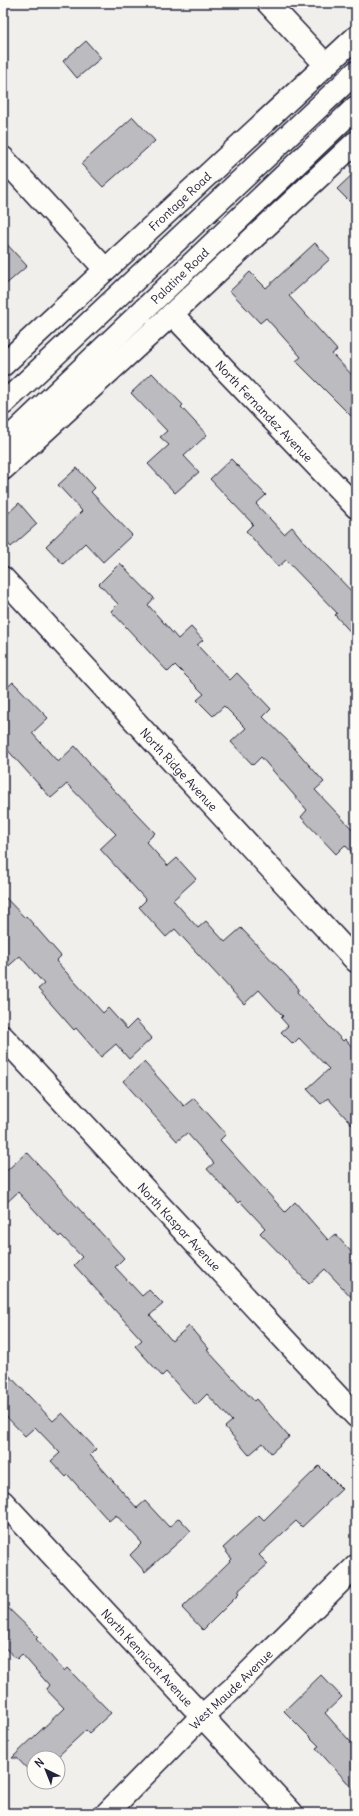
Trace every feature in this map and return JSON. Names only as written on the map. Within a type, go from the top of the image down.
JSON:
[{"type":"main road","points":[[268,3],[326,65]]},
{"type":"main road","name":"Frontage Road","points":[[3,365],[356,37]]},
{"type":"main road","points":[[3,404],[356,72]]},
{"type":"main road","name":"Palatine Road","points":[[3,444],[356,107]]},
{"type":"main road","points":[[3,469],[356,142]]},
{"type":"main road","points":[[3,158],[105,269]]},
{"type":"main road","name":"North Fernandez Avenue","points":[[172,314],[356,508]]},
{"type":"main road","name":"North Ridge Avenue","points":[[3,578],[356,961]]},
{"type":"main road","name":"North Kaspar Avenue","points":[[3,1037],[356,1416]]},
{"type":"main road","name":"North Kennicott Avenue","points":[[3,1502],[292,1813]]},
{"type":"main road","name":"West Maude Avenue","points":[[106,1813],[202,1716],[232,1690],[356,1566]]},
{"type":"building","points":[[86,41],[101,58],[77,78],[63,61]]},
{"type":"building","points":[[133,117],[155,141],[103,187],[81,164]]},
{"type":"building","points":[[356,171],[356,208],[337,189]]},
{"type":"building","points":[[3,240],[27,266],[3,287]]},
{"type":"building","points":[[315,243],[330,259],[289,296],[337,350],[332,354],[356,379],[356,421],[296,361],[301,357],[266,318],[260,323],[230,291],[250,272],[266,288]]},
{"type":"building","points":[[152,373],[183,405],[181,407],[207,435],[184,456],[199,472],[175,493],[148,464],[169,445],[160,437],[167,431],[131,393]]},
{"type":"building","points":[[231,459],[266,495],[256,504],[284,534],[292,527],[305,543],[356,596],[356,638],[335,615],[337,613],[286,560],[278,567],[246,531],[253,524],[210,479]]},
{"type":"building","points":[[77,468],[95,488],[91,492],[132,535],[103,562],[85,543],[63,564],[46,546],[82,511],[58,485]]},
{"type":"building","points":[[19,503],[37,524],[11,547],[3,538],[3,518]]},
{"type":"building","points":[[120,563],[154,598],[148,605],[178,639],[191,627],[203,640],[197,645],[230,680],[237,673],[271,709],[263,717],[289,742],[324,782],[315,790],[356,833],[356,857],[345,845],[336,854],[301,817],[307,810],[261,757],[253,765],[231,742],[246,728],[224,706],[213,716],[197,700],[204,694],[175,665],[168,672],[111,611],[118,604],[99,584]]},
{"type":"building","points":[[13,682],[48,718],[32,733],[58,762],[75,746],[90,763],[89,764],[155,833],[146,842],[168,866],[177,858],[196,879],[173,900],[198,928],[206,921],[225,942],[241,928],[299,989],[297,992],[343,1041],[345,1039],[356,1051],[356,1129],[328,1098],[321,1104],[307,1089],[329,1069],[299,1038],[293,1044],[281,1032],[288,1026],[281,1018],[283,1016],[259,990],[244,1004],[175,929],[166,937],[139,907],[146,900],[100,849],[116,834],[67,784],[51,798],[3,745],[3,691]]},
{"type":"building","points":[[3,895],[25,918],[26,916],[61,956],[56,961],[103,1013],[108,1008],[127,1029],[136,1020],[152,1038],[129,1059],[116,1044],[101,1057],[76,1028],[74,1030],[38,989],[44,984],[20,956],[3,971]]},
{"type":"building","points":[[144,1062],[184,1106],[194,1098],[226,1134],[220,1140],[285,1212],[295,1202],[328,1240],[335,1234],[356,1257],[356,1302],[325,1269],[309,1284],[260,1233],[265,1228],[240,1201],[238,1203],[207,1169],[214,1163],[187,1133],[177,1141],[123,1081]]},
{"type":"building","points":[[27,1152],[124,1258],[115,1267],[142,1296],[149,1290],[163,1304],[150,1315],[172,1341],[189,1326],[209,1349],[207,1350],[254,1401],[256,1399],[289,1437],[271,1453],[263,1443],[249,1455],[225,1427],[232,1421],[207,1394],[196,1405],[166,1372],[162,1376],[135,1346],[142,1340],[74,1265],[82,1257],[61,1235],[59,1237],[18,1192],[3,1206],[3,1174]]},
{"type":"building","points":[[3,1369],[53,1421],[62,1413],[96,1449],[90,1455],[137,1508],[145,1501],[169,1527],[179,1518],[191,1531],[145,1572],[130,1555],[142,1543],[116,1515],[109,1521],[68,1475],[66,1477],[51,1461],[60,1453],[35,1427],[25,1436],[3,1413]]},
{"type":"building","points":[[319,1466],[342,1489],[302,1527],[296,1521],[259,1555],[268,1564],[237,1592],[239,1594],[203,1630],[182,1608],[232,1559],[223,1548],[259,1515],[264,1520]]},
{"type":"building","points":[[3,1603],[38,1637],[36,1639],[64,1671],[67,1668],[111,1713],[89,1733],[86,1730],[65,1750],[26,1750],[26,1768],[17,1758],[12,1758],[64,1708],[46,1689],[49,1685],[22,1654],[17,1659],[3,1646]]},
{"type":"building","points":[[321,1675],[342,1697],[325,1713],[356,1748],[356,1792],[316,1748],[319,1746],[284,1711]]}]
